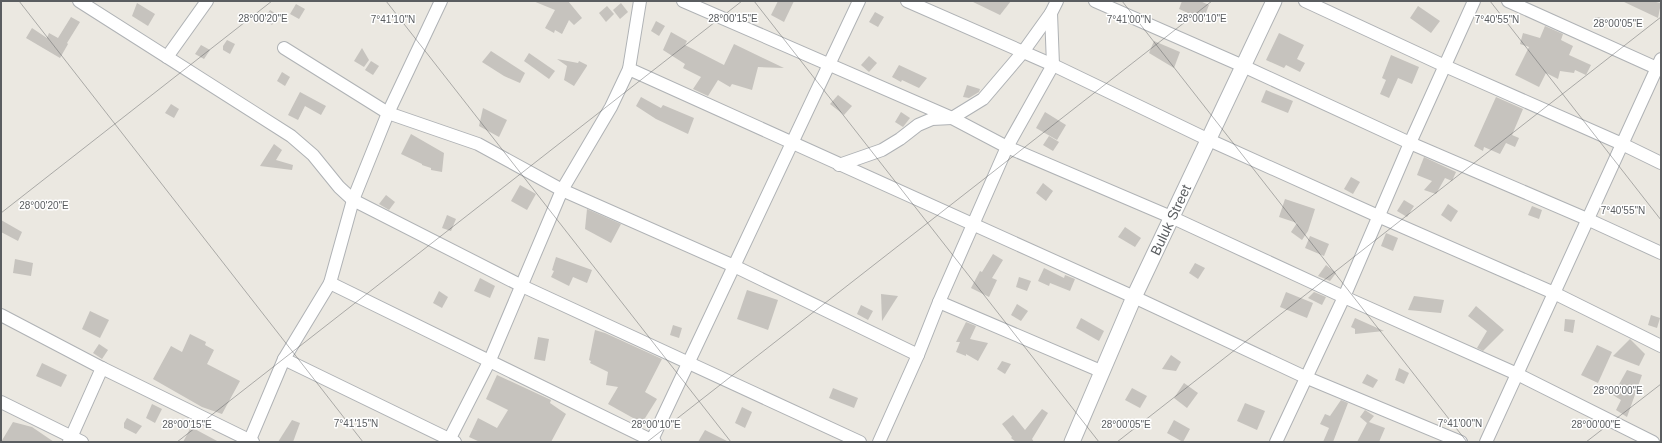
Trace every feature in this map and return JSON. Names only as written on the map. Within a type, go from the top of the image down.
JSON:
[{"type":"street","points":[[79,1],[291,136],[313,155],[339,187],[353,200],[522,286],[860,442]]},
{"type":"street","points":[[167,57],[207,1]]},
{"type":"street","points":[[1,316],[102,368],[251,441],[284,359],[330,283],[353,200],[388,113],[441,1]]},
{"type":"street","points":[[683,1],[952,118],[1007,146],[1171,217],[1344,297],[1517,374],[1653,442]]},
{"type":"street","points":[[330,283],[490,360],[653,442],[859,1]]},
{"type":"street","points":[[907,1],[1053,65],[1209,140],[1554,293],[1661,346]]},
{"type":"street","points":[[839,165],[882,150],[900,139],[918,125],[932,119],[952,118],[983,99],[1023,52],[1051,13],[1057,1]]},
{"type":"street","points":[[1095,1],[1243,66],[1410,143],[1588,219],[1661,253]]},
{"type":"street","name":"Buluk Street","points":[[1072,442],[1134,297],[1274,1]]},
{"type":"street","points":[[1305,1],[1661,163]]},
{"type":"street","points":[[1276,442],[1305,377],[1344,297],[1410,143],[1474,1]]},
{"type":"street","points":[[1486,442],[1622,144],[1660,66],[1508,1]]},
{"type":"street","points":[[284,359],[451,441],[490,360],[562,190],[611,107],[629,69],[637,3]]},
{"type":"street","points":[[879,442],[918,355],[939,302],[974,225],[1007,146],[1053,65],[1051,13]]},
{"type":"street","points":[[284,48],[388,113],[478,144],[562,190],[734,266],[918,355]]},
{"type":"street","points":[[629,69],[1134,297],[1305,377],[1460,442]]},
{"type":"street","points":[[939,302],[1103,372]]},
{"type":"street","points":[[1,402],[74,440],[102,368]]},
{"type":"building","points":[[533,1],[568,1],[582,18],[574,25],[569,20],[562,34],[555,30],[554,33],[545,28],[555,10]]},
{"type":"building","points":[[778,1],[794,1],[784,22],[771,15]]},
{"type":"building","points":[[971,1],[1011,1],[1000,15]]},
{"type":"building","points":[[1182,1],[1200,1],[1209,5],[1203,20],[1179,9]]},
{"type":"building","points":[[1622,1],[1651,1],[1661,3],[1658,18]]},
{"type":"building","points":[[137,3],[155,14],[148,26],[132,16]]},
{"type":"building","points":[[621,3],[628,12],[620,19],[613,10]]},
{"type":"building","points":[[296,4],[305,9],[299,19],[290,14]]},
{"type":"building","points":[[607,6],[614,14],[606,22],[599,13]]},
{"type":"building","points":[[1418,6],[1440,21],[1431,33],[1410,18]]},
{"type":"building","points":[[270,10],[278,15],[272,25],[264,19]]},
{"type":"building","points":[[875,12],[884,17],[878,27],[869,22]]},
{"type":"building","points":[[71,17],[80,22],[60,58],[26,38],[32,28],[47,38],[49,33],[58,38]]},
{"type":"building","points":[[1595,17],[1605,18],[1605,28],[1595,27]]},
{"type":"building","points":[[656,21],[665,26],[659,36],[651,31]]},
{"type":"building","points":[[1545,26],[1563,34],[1561,40],[1573,46],[1569,55],[1591,65],[1586,75],[1575,70],[1574,73],[1560,71],[1558,79],[1546,73],[1539,87],[1515,75],[1529,47],[1520,44],[1523,33],[1540,38]]},
{"type":"building","points":[[671,32],[687,41],[685,45],[724,65],[734,44],[784,68],[758,67],[752,90],[732,84],[730,87],[718,80],[708,96],[693,89],[701,77],[683,68],[685,64],[663,50]]},
{"type":"building","points":[[1279,33],[1304,45],[1297,59],[1305,63],[1300,72],[1286,65],[1284,68],[1266,60]]},
{"type":"building","points":[[227,40],[235,44],[230,54],[223,50],[223,46]]},
{"type":"building","points":[[1154,41],[1180,52],[1174,68],[1149,53]]},
{"type":"building","points":[[201,45],[210,50],[204,59],[195,54]]},
{"type":"building","points":[[362,48],[369,60],[364,67],[354,61]]},
{"type":"building","points":[[491,51],[525,73],[520,83],[504,76],[482,62]]},
{"type":"building","points":[[529,53],[555,71],[549,79],[524,61]]},
{"type":"building","points":[[1391,55],[1419,67],[1412,84],[1398,78],[1389,98],[1380,94],[1386,80],[1382,78]]},
{"type":"building","points":[[869,56],[877,63],[869,72],[861,65]]},
{"type":"building","points":[[557,59],[578,63],[579,61],[587,65],[574,86],[564,80],[567,66]]},
{"type":"building","points":[[371,61],[379,66],[373,75],[365,70]]},
{"type":"building","points":[[899,65],[927,78],[919,88],[902,80],[901,82],[892,77]]},
{"type":"building","points":[[282,72],[290,77],[285,86],[277,81]]},
{"type":"building","points":[[967,85],[980,89],[979,92],[969,98],[963,97]]},
{"type":"building","points":[[1266,90],[1293,101],[1288,113],[1261,102]]},
{"type":"building","points":[[300,92],[326,106],[321,115],[305,106],[298,120],[288,115]]},
{"type":"building","points":[[838,95],[852,106],[844,115],[830,104]]},
{"type":"building","points":[[641,97],[661,108],[663,105],[694,118],[688,134],[656,119],[636,106]]},
{"type":"building","points":[[1496,97],[1523,109],[1512,135],[1519,138],[1515,147],[1506,143],[1500,154],[1484,147],[1483,151],[1474,146]]},
{"type":"building","points":[[171,104],[179,109],[174,118],[165,113]]},
{"type":"building","points":[[483,108],[507,120],[499,137],[479,126]]},
{"type":"building","points":[[901,112],[910,118],[903,127],[895,122]]},
{"type":"building","points":[[1045,112],[1066,125],[1057,140],[1036,128]]},
{"type":"building","points":[[411,134],[444,153],[442,172],[431,170],[431,168],[401,154]]},
{"type":"building","points":[[1049,136],[1059,142],[1053,151],[1043,145]]},
{"type":"building","points":[[274,144],[282,150],[276,160],[293,165],[292,170],[260,166]]},
{"type":"building","points":[[1424,157],[1456,172],[1452,181],[1445,178],[1436,194],[1424,190],[1432,181],[1417,175]]},
{"type":"building","points":[[1351,177],[1360,182],[1353,194],[1344,189]]},
{"type":"building","points":[[1043,183],[1053,191],[1046,201],[1036,193]]},
{"type":"building","points":[[520,185],[536,194],[527,210],[511,201]]},
{"type":"building","points":[[386,195],[395,202],[389,210],[379,204]]},
{"type":"building","points":[[1285,199],[1315,209],[1308,231],[1302,240],[1291,232],[1297,223],[1279,217]]},
{"type":"building","points":[[1404,200],[1414,206],[1407,217],[1397,211]]},
{"type":"building","points":[[1448,204],[1458,211],[1451,222],[1441,215]]},
{"type":"building","points":[[1532,206],[1542,210],[1539,219],[1528,215]]},
{"type":"building","points":[[587,209],[621,224],[611,243],[585,229]]},
{"type":"building","points":[[447,215],[456,219],[451,231],[442,228]]},
{"type":"building","points":[[1,220],[22,232],[18,241],[1,232]]},
{"type":"building","points":[[1125,227],[1141,238],[1135,247],[1118,237]]},
{"type":"building","points":[[1386,233],[1398,238],[1393,251],[1381,246]]},
{"type":"building","points":[[1310,236],[1329,244],[1324,256],[1305,248]]},
{"type":"building","points":[[993,254],[1003,260],[992,278],[997,280],[989,297],[971,288],[980,271],[982,272]]},
{"type":"building","points":[[556,257],[592,270],[587,283],[573,277],[569,286],[551,277],[554,271],[552,270]]},
{"type":"building","points":[[15,259],[33,263],[31,276],[13,273]]},
{"type":"building","points":[[1195,263],[1205,268],[1198,279],[1189,273]]},
{"type":"building","points":[[1326,265],[1336,273],[1330,281],[1318,276]]},
{"type":"building","points":[[1044,268],[1064,278],[1065,275],[1075,279],[1070,291],[1050,283],[1049,286],[1038,281]]},
{"type":"building","points":[[1019,277],[1031,281],[1027,291],[1016,287]]},
{"type":"building","points":[[480,278],[495,286],[490,298],[474,291]]},
{"type":"building","points":[[747,290],[778,300],[768,330],[737,319]]},
{"type":"building","points":[[439,291],[448,297],[442,308],[433,303]]},
{"type":"building","points":[[1286,292],[1313,303],[1307,318],[1280,307]]},
{"type":"building","points":[[1314,292],[1326,297],[1322,305],[1308,298]]},
{"type":"building","points":[[881,294],[898,296],[882,321]]},
{"type":"building","points":[[1414,296],[1444,300],[1441,313],[1408,310]]},
{"type":"building","points":[[1017,304],[1028,311],[1021,321],[1011,315]]},
{"type":"building","points":[[861,305],[873,311],[868,320],[857,314]]},
{"type":"building","points":[[1476,306],[1504,330],[1483,351],[1477,348],[1487,331],[1468,316]]},
{"type":"building","points":[[90,311],[109,320],[100,338],[82,329]]},
{"type":"building","points":[[1651,315],[1660,318],[1657,328],[1648,325]]},
{"type":"building","points":[[1081,318],[1104,331],[1099,341],[1076,328]]},
{"type":"building","points":[[1355,318],[1384,331],[1355,334],[1355,329],[1351,327]]},
{"type":"building","points":[[1565,319],[1575,320],[1573,333],[1564,331]]},
{"type":"building","points":[[966,322],[976,326],[970,339],[988,343],[978,361],[966,354],[966,356],[956,352],[960,342],[956,342]]},
{"type":"building","points":[[673,325],[682,328],[679,338],[670,335]]},
{"type":"building","points":[[595,330],[605,333],[662,359],[645,392],[657,399],[642,423],[608,404],[618,387],[606,385],[608,372],[590,363],[591,361],[589,360]]},
{"type":"building","points":[[190,334],[206,342],[205,345],[214,350],[207,364],[240,381],[222,414],[202,407],[153,379],[171,346],[182,352]]},
{"type":"building","points":[[538,337],[549,339],[545,361],[534,359]]},
{"type":"building","points":[[1630,339],[1645,354],[1639,366],[1613,356]]},
{"type":"building","points":[[99,344],[108,350],[102,359],[93,353]]},
{"type":"building","points":[[1597,345],[1612,352],[1598,383],[1581,375]]},
{"type":"building","points":[[1171,355],[1181,362],[1176,371],[1162,369]]},
{"type":"building","points":[[1002,361],[1011,364],[1005,374],[997,369]]},
{"type":"building","points":[[42,363],[67,375],[61,387],[36,376]]},
{"type":"building","points":[[1399,368],[1409,373],[1404,384],[1395,380]]},
{"type":"building","points":[[1627,370],[1642,375],[1627,417],[1616,410],[1621,400],[1613,395]]},
{"type":"building","points":[[1367,374],[1378,380],[1373,388],[1362,383]]},
{"type":"building","points":[[497,375],[551,400],[550,403],[566,414],[551,442],[480,442],[469,437],[478,418],[497,428],[508,410],[486,399]]},
{"type":"building","points":[[1184,383],[1198,393],[1187,408],[1174,398]]},
{"type":"building","points":[[833,388],[858,398],[854,408],[829,398]]},
{"type":"building","points":[[1132,388],[1147,396],[1140,408],[1125,400]]},
{"type":"building","points":[[1341,400],[1348,403],[1333,442],[1323,442],[1329,428],[1320,424],[1325,414],[1330,416]]},
{"type":"building","points":[[1245,403],[1265,411],[1257,430],[1237,421]]},
{"type":"building","points":[[152,404],[162,409],[155,423],[146,418]]},
{"type":"building","points":[[742,407],[752,412],[745,428],[735,423]]},
{"type":"building","points":[[1042,409],[1048,413],[1032,439],[1034,442],[1016,442],[1011,438],[1012,437],[1002,424],[1013,415],[1025,430]]},
{"type":"building","points":[[1365,410],[1374,416],[1369,422],[1385,428],[1379,442],[1357,442],[1367,423],[1360,417]]},
{"type":"building","points":[[127,418],[142,426],[136,434],[124,428],[124,423]]},
{"type":"building","points":[[292,420],[300,423],[293,442],[278,442]]},
{"type":"building","points":[[1174,420],[1190,429],[1183,442],[1167,433]]},
{"type":"building","points":[[13,422],[32,427],[54,442],[1,442]]},
{"type":"building","points":[[191,427],[219,442],[183,442]]},
{"type":"building","points":[[705,430],[729,442],[698,442]]}]
